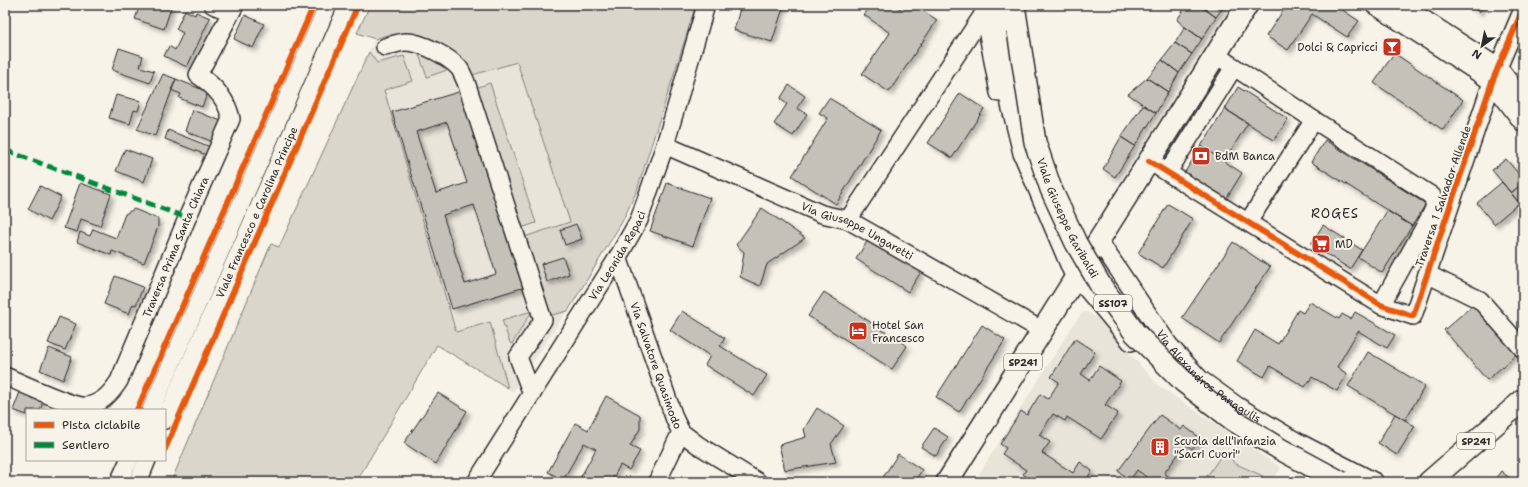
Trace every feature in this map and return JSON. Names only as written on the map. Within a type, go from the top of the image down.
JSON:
[{"type":"main road","name":"Viale Giuseppe Garibaldi","points":[[1014,5],[1035,142],[1051,188],[1073,237],[1101,286],[1135,333],[1184,382],[1233,420],[1280,449],[1341,482]]},
{"type":"main road","name":"SP241","points":[[947,482],[1247,5]]},
{"type":"main road","points":[[989,8],[1024,153],[1076,276]]},
{"type":"main road","name":"SP241","points":[[1429,482],[1523,400]]},
{"type":"street","points":[[213,5],[233,8]]},
{"type":"street","name":"Viale Francesco e Carolina Principe","points":[[151,409],[328,5]]},
{"type":"street","name":"Viale Francesco e Carolina Principe","points":[[166,418],[348,5]]},
{"type":"street","name":"Via Leonida Repaci","points":[[476,482],[618,257],[639,220],[665,145],[706,5]]},
{"type":"street","points":[[1374,5],[1495,75],[1523,123]]},
{"type":"street","points":[[1402,5],[1495,75],[1523,99]]},
{"type":"street","name":"Traversa Prima Santa Chiara","points":[[5,376],[61,400],[84,407],[98,403],[110,394],[119,381],[188,216],[231,119],[229,110],[223,98],[215,88],[198,75],[233,8]]},
{"type":"street","points":[[848,220],[989,8]]},
{"type":"street","name":"Traversa 1 Salvador Allende","points":[[1381,305],[1413,316],[1495,75],[1523,9]]},
{"type":"street","points":[[385,47],[404,42],[413,42],[440,54],[453,62],[460,70],[466,82],[543,320],[518,357],[532,394]]},
{"type":"street","points":[[1149,161],[1381,305],[1430,217],[1435,206],[1432,196],[1216,55]]},
{"type":"street","points":[[1168,172],[1234,67]]},
{"type":"street","points":[[1248,222],[1314,120]]},
{"type":"street","name":"Via Giuseppe Ungaretti","points":[[665,145],[822,214],[848,220],[1043,330]]},
{"type":"street","name":"Via Alexandros Panagulis","points":[[1099,242],[1169,345],[1200,379],[1236,405],[1296,441],[1375,482]]},
{"type":"street","name":"Via Salvatore Quasimodo","points":[[618,257],[675,420],[681,432],[698,445],[758,482]]},
{"type":"street","points":[[1427,274],[1480,300],[1523,349]]},
{"type":"street","name":"Via Alexandros Panagulis","points":[[1076,276],[1127,339],[1168,379],[1225,423],[1325,482]]},
{"type":"street","points":[[657,482],[681,432]]},
{"type":"street","points":[[119,482],[129,461]]},
{"type":"street","points":[[138,482],[147,461]]},
{"type":"shaded area","points":[[370,5],[696,5],[637,190],[622,222],[568,311],[548,316],[521,238],[570,222],[517,62],[469,76],[422,39],[387,35],[375,39],[357,33]]},
{"type":"shaded area","points":[[388,10],[568,75],[598,264],[513,392],[279,247]]},
{"type":"shaded area","points":[[369,52],[377,63],[404,56],[413,81],[384,90],[456,332],[490,322],[508,388],[437,345],[356,482],[171,482],[271,244],[279,247]]},
{"type":"shaded area","points":[[418,52],[453,68],[427,77]]},
{"type":"shaded area","points":[[490,83],[536,223],[518,229],[472,89]]},
{"type":"shaded area","points":[[532,311],[512,344],[510,343],[502,320]]},
{"type":"shaded area","points":[[1087,312],[1097,318],[1159,386],[1281,468],[1271,482],[974,482],[1077,319],[1082,313]]},
{"type":"shaded area","points":[[1223,453],[1231,458],[1234,463],[1263,476],[1258,482],[1203,482]]},
{"type":"building","points":[[140,5],[172,5],[164,29],[135,19]]},
{"type":"building","points":[[741,5],[784,5],[772,42],[734,30]]},
{"type":"building","points":[[871,5],[894,5],[900,9],[903,5],[914,5],[937,20],[889,92],[862,74],[890,33],[864,15]]},
{"type":"building","points":[[1187,5],[1199,5],[1216,17],[1202,39],[1177,20]]},
{"type":"building","points":[[1199,5],[1225,5],[1216,17]]},
{"type":"building","points":[[1287,5],[1335,5],[1359,21],[1347,37],[1312,14],[1288,50],[1266,36]]},
{"type":"building","points":[[1468,5],[1484,5],[1479,12]]},
{"type":"building","points":[[185,10],[195,15],[196,12],[210,18],[187,67],[164,56],[169,46],[175,50],[183,33],[176,29]]},
{"type":"building","points":[[245,15],[264,24],[253,48],[234,39]]},
{"type":"building","points":[[1185,27],[1202,39],[1192,54],[1175,43]]},
{"type":"building","points":[[1175,43],[1192,54],[1179,73],[1162,60]]},
{"type":"building","points":[[119,48],[143,56],[140,67],[154,71],[150,83],[112,70]]},
{"type":"building","points":[[1394,53],[1463,100],[1443,130],[1374,83]]},
{"type":"building","points":[[1162,60],[1179,73],[1168,92],[1147,78]]},
{"type":"building","points":[[163,74],[176,79],[155,136],[137,129]]},
{"type":"building","points":[[1147,78],[1168,92],[1156,113],[1128,94]]},
{"type":"building","points":[[176,79],[208,92],[202,107],[179,98],[181,94],[171,90]]},
{"type":"building","points":[[789,85],[805,96],[797,108],[807,114],[793,136],[774,124],[787,104],[780,99]]},
{"type":"building","points":[[1238,87],[1288,119],[1274,140],[1225,109]]},
{"type":"building","points":[[465,90],[525,287],[452,309],[392,112]],"holes":[[[447,122],[467,183],[436,193],[416,132]],[[474,205],[496,274],[465,284],[443,215]]]},
{"type":"building","points":[[960,93],[984,109],[952,158],[928,143]]},
{"type":"building","points":[[116,95],[141,101],[138,111],[134,110],[130,124],[109,118]]},
{"type":"building","points":[[829,98],[881,130],[836,204],[792,176],[828,118],[819,113]]},
{"type":"building","points":[[1143,105],[1156,113],[1135,146],[1121,137]]},
{"type":"building","points":[[1225,109],[1248,123],[1224,161],[1201,146]]},
{"type":"building","points":[[192,110],[224,122],[216,143],[185,131]]},
{"type":"building","points":[[168,130],[213,148],[209,156],[165,139]]},
{"type":"building","points":[[1121,137],[1135,146],[1115,177],[1103,169]]},
{"type":"building","points":[[1325,140],[1426,204],[1412,226],[1311,162]]},
{"type":"building","points":[[1201,146],[1242,173],[1226,199],[1185,172]]},
{"type":"building","points":[[125,149],[152,159],[144,182],[116,171]]},
{"type":"building","points":[[1506,159],[1523,179],[1523,183],[1511,193],[1492,170]]},
{"type":"building","points":[[1502,182],[1519,203],[1494,224],[1477,203]]},
{"type":"building","points":[[80,183],[111,194],[100,226],[81,219],[77,232],[64,228]]},
{"type":"building","points":[[667,183],[710,198],[693,246],[650,231]]},
{"type":"building","points":[[1523,183],[1523,207],[1511,193]]},
{"type":"building","points":[[40,186],[61,197],[49,221],[28,209]]},
{"type":"building","points":[[1168,204],[1193,219],[1163,268],[1138,253]]},
{"type":"building","points":[[762,208],[805,238],[767,264],[760,286],[740,277],[744,252],[736,245]]},
{"type":"building","points":[[134,209],[158,219],[158,227],[144,263],[112,251],[111,255],[77,242],[80,232],[90,236],[93,229],[116,238],[125,214]]},
{"type":"building","points":[[1387,211],[1412,226],[1382,273],[1358,257]]},
{"type":"building","points":[[576,224],[582,239],[565,245],[560,230]]},
{"type":"building","points":[[1323,225],[1362,250],[1350,269],[1311,244]]},
{"type":"building","points":[[868,240],[921,272],[908,292],[856,259]]},
{"type":"building","points":[[1233,242],[1270,267],[1219,343],[1182,318]]},
{"type":"building","points":[[563,257],[569,274],[547,282],[541,264]]},
{"type":"building","points":[[115,276],[143,287],[136,305],[133,304],[129,314],[104,304]]},
{"type":"building","name":"Hotel San Francesco","points":[[824,292],[907,346],[892,369],[808,316]]},
{"type":"building","points":[[1310,302],[1339,319],[1342,314],[1351,319],[1355,312],[1395,335],[1387,348],[1358,331],[1337,367],[1347,374],[1337,391],[1312,377],[1305,387],[1270,366],[1264,377],[1237,361],[1255,330],[1278,344],[1298,310],[1303,313]]},
{"type":"building","points":[[1474,304],[1517,354],[1487,380],[1444,330]]},
{"type":"building","points":[[682,311],[725,338],[720,346],[767,375],[754,396],[705,365],[710,356],[670,330]]},
{"type":"building","points":[[59,317],[76,324],[65,350],[48,343]]},
{"type":"building","points":[[982,325],[1005,340],[959,412],[936,397]]},
{"type":"building","points":[[1075,339],[1095,352],[1081,374],[1090,380],[1099,366],[1121,381],[1105,405],[1118,413],[1101,439],[1067,417],[1065,421],[1053,414],[1039,435],[1050,442],[1042,453],[1073,473],[1080,462],[1092,471],[1088,477],[1097,482],[1034,482],[1023,474],[1026,470],[1002,454],[1006,448],[1000,444],[1021,411],[1027,415],[1040,394],[1048,399],[1059,382],[1051,377]]},
{"type":"building","points":[[49,348],[72,357],[63,380],[40,370]]},
{"type":"building","points":[[1368,352],[1425,386],[1405,420],[1348,386]]},
{"type":"building","points":[[22,387],[45,396],[40,409],[26,409],[26,415],[13,410]]},
{"type":"building","points":[[438,393],[467,411],[436,464],[404,443]]},
{"type":"building","points":[[606,396],[640,415],[640,429],[630,446],[640,451],[629,470],[620,465],[611,482],[578,482],[596,449],[584,443],[563,480],[548,472],[575,423],[588,430]]},
{"type":"building","points":[[817,408],[844,426],[831,444],[836,462],[785,470],[779,445],[806,437],[804,429]]},
{"type":"building","points":[[1395,414],[1415,426],[1397,455],[1378,443]]},
{"type":"building","name":"Scuola dell'infanzia \"Sacri Cuori\"","points":[[1160,415],[1181,430],[1184,426],[1200,438],[1192,449],[1186,444],[1164,473],[1176,482],[1153,482],[1137,470],[1130,480],[1118,471]]},
{"type":"building","points":[[934,428],[948,437],[936,456],[921,447]]},
{"type":"building","points":[[898,454],[922,470],[914,482],[880,482]]},
{"type":"building","points":[[1501,471],[1514,482],[1484,482],[1488,478],[1495,479]]},
{"type":"marked path","points":[[5,150],[182,216]]},
{"type":"cycle path","points":[[137,409],[314,5]]},
{"type":"cycle path","points":[[166,447],[358,5]]},
{"type":"cycle path","points":[[1149,161],[1381,305],[1413,316],[1492,82],[1523,9]]},
{"type":"place","name":"Dolci & Capricci","points":[[1392,47]]},
{"type":"place","name":"BdM Banca","points":[[1201,156]]},
{"type":"place","name":"MD","points":[[1321,244]]},
{"type":"place","name":"Hotel San Francesco","points":[[858,331]]},
{"type":"place","name":"Scuola dell'infanzia \"Sacri Cuori\"","points":[[1160,447]]},
{"type":"district","name":"ROGES","points":[[1335,213]]}]
